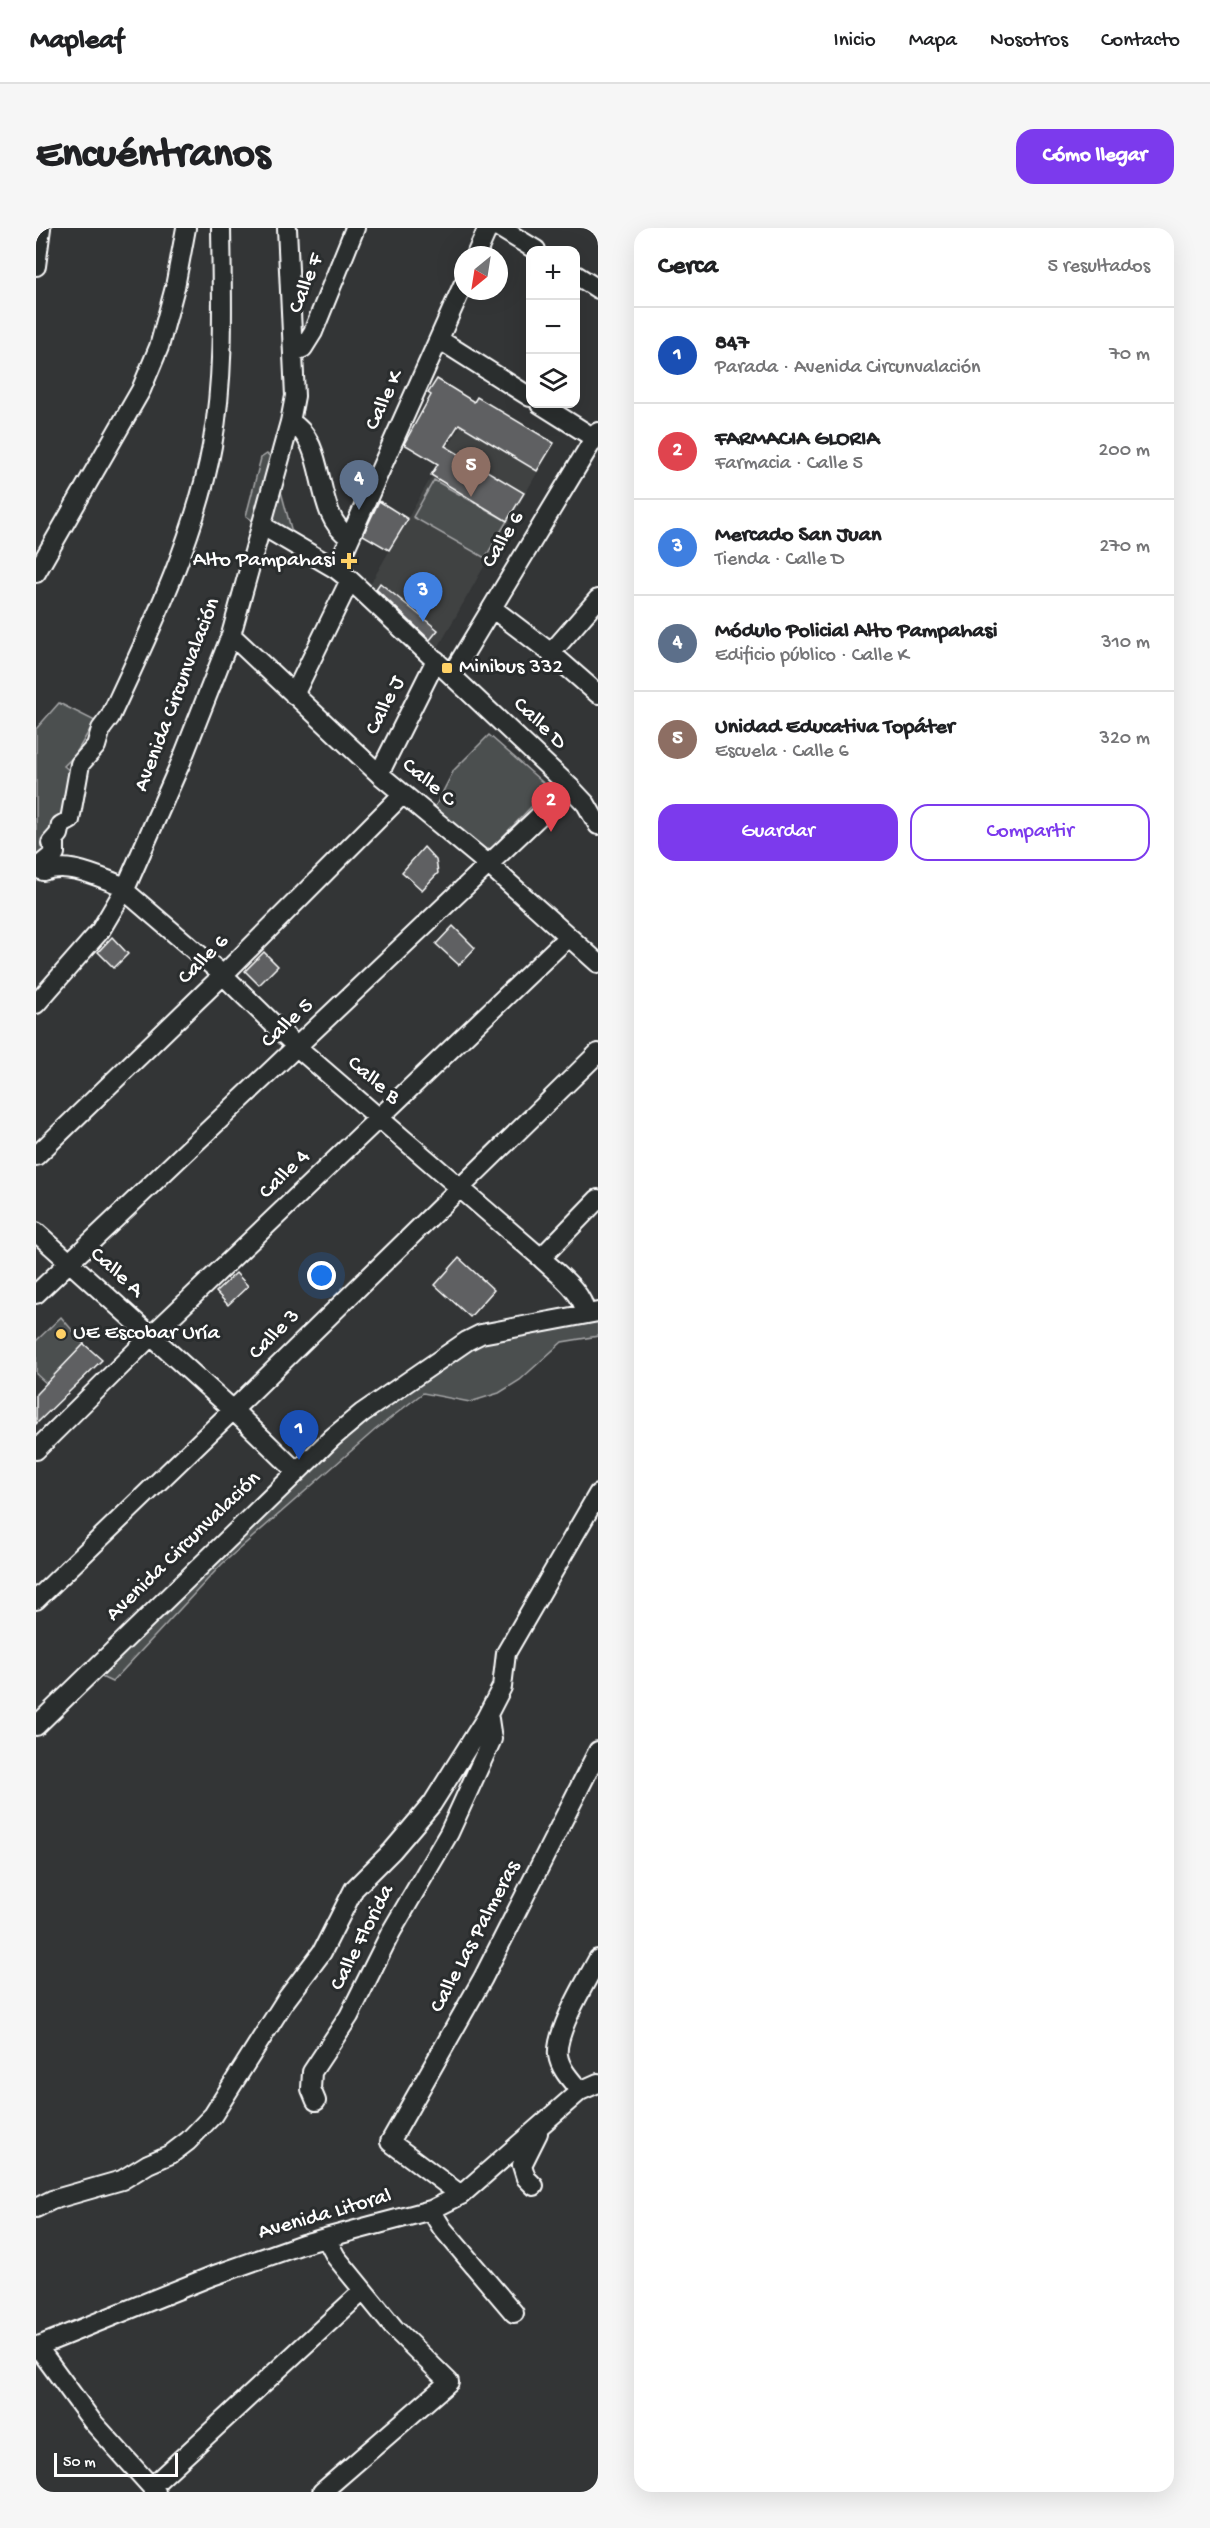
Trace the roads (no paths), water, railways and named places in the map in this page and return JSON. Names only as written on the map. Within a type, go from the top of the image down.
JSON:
[{"type":"street","points":[[36,266],[41,228]]},
{"type":"street","points":[[36,573],[141,390],[159,347],[175,287],[186,228]]},
{"type":"street","points":[[125,889],[70,868],[54,867],[43,871],[38,868],[55,853],[55,843],[51,843],[59,834],[61,825],[70,820],[80,764],[96,746],[101,729],[110,717],[155,619],[198,505],[212,446],[219,393],[223,326],[221,228]]},
{"type":"street","name":"Avenida Circunvalación","points":[[36,1004],[100,931],[125,889],[181,762],[231,635],[290,422],[295,396],[287,228]]},
{"type":"street","name":"Calle F","points":[[294,352],[303,348],[309,339],[355,228]]},
{"type":"street","points":[[480,246],[488,228]]},
{"type":"street","points":[[500,228],[529,246]]},
{"type":"street","points":[[580,278],[598,290]]},
{"type":"street","name":"Calle K","points":[[294,695],[343,574],[349,537],[457,300]]},
{"type":"street","points":[[291,307],[322,311]]},
{"type":"street","points":[[440,340],[526,394]]},
{"type":"street","points":[[547,408],[596,435]]},
{"type":"street","points":[[290,422],[300,428],[310,444],[335,525],[349,537]]},
{"type":"street","name":"Calle 6","points":[[452,674],[596,435]]},
{"type":"street","name":"Calle D","points":[[261,525],[343,574],[570,787],[594,800],[598,825]]},
{"type":"street","points":[[551,653],[598,599]]},
{"type":"street","points":[[492,608],[551,653],[598,694]]},
{"type":"street","name":"Calle C","points":[[231,635],[402,795],[489,865],[598,963]]},
{"type":"street","name":"Calle J","points":[[379,774],[436,660]]},
{"type":"street","name":"Calle 5","points":[[36,1294],[298,1048],[570,787]]},
{"type":"street","name":"Calle 6","points":[[36,1156],[223,975],[402,795]]},
{"type":"street","name":"Calle B","points":[[125,889],[223,975],[298,1048],[541,1258],[570,1287],[591,1313]]},
{"type":"street","name":"Calle 4","points":[[36,1450],[150,1337],[568,937]]},
{"type":"street","name":"Calle 3","points":[[36,1600],[598,1053]]},
{"type":"street","points":[[541,1258],[598,1199]]},
{"type":"street","name":"Calle A","points":[[36,1232],[233,1410],[296,1471]]},
{"type":"street","name":"Avenida Circunvalación","points":[[36,1726],[296,1471],[362,1413],[467,1341],[481,1334],[591,1313]]},
{"type":"street","points":[[36,2208],[52,2200],[122,2180],[148,2164],[171,2154],[213,2115],[285,2001],[322,1952],[354,1889],[392,1851],[432,1804],[486,1718],[502,1687],[506,1653],[598,1494]]},
{"type":"street","name":"Calle Florida","points":[[316,2101],[311,2089],[312,2072],[349,2016],[391,1932],[449,1833],[467,1797],[492,1738],[491,1725],[489,1719],[486,1718]]},
{"type":"street","name":"Calle Las Palmeras","points":[[461,2195],[390,2142],[483,1978],[598,1750]]},
{"type":"street","points":[[592,2088],[561,2066],[558,2044],[563,2028],[598,1959]]},
{"type":"street","name":"Avenida Litoral","points":[[36,2346],[212,2276],[326,2238],[431,2210],[461,2195],[537,2128],[592,2088]]},
{"type":"street","points":[[534,2186],[526,2178],[522,2165],[537,2135],[537,2128]]},
{"type":"street","points":[[431,2210],[442,2228],[514,2313]]},
{"type":"street","points":[[322,2492],[449,2382],[394,2328],[336,2257],[326,2238]]},
{"type":"street","points":[[36,2346],[92,2421],[153,2489],[363,2291]]},
{"type":"place","name":"Unidad Educativa Topáter","points":[[471,497]]},
{"type":"place","name":"Módulo Policial Alto Pampahasi","points":[[359,510]]},
{"type":"place","name":"Alto Pampahasi","points":[[349,561]]},
{"type":"place","name":"Mercado San Juan","points":[[423,622]]},
{"type":"place","name":"Minibus 332","points":[[447,668]]},
{"type":"place","name":"FARMACIA GLORIA","points":[[551,832]]},
{"type":"place","name":"UE Escobar Uría","points":[[61,1334]]},
{"type":"place","name":"847","points":[[299,1460]]}]
